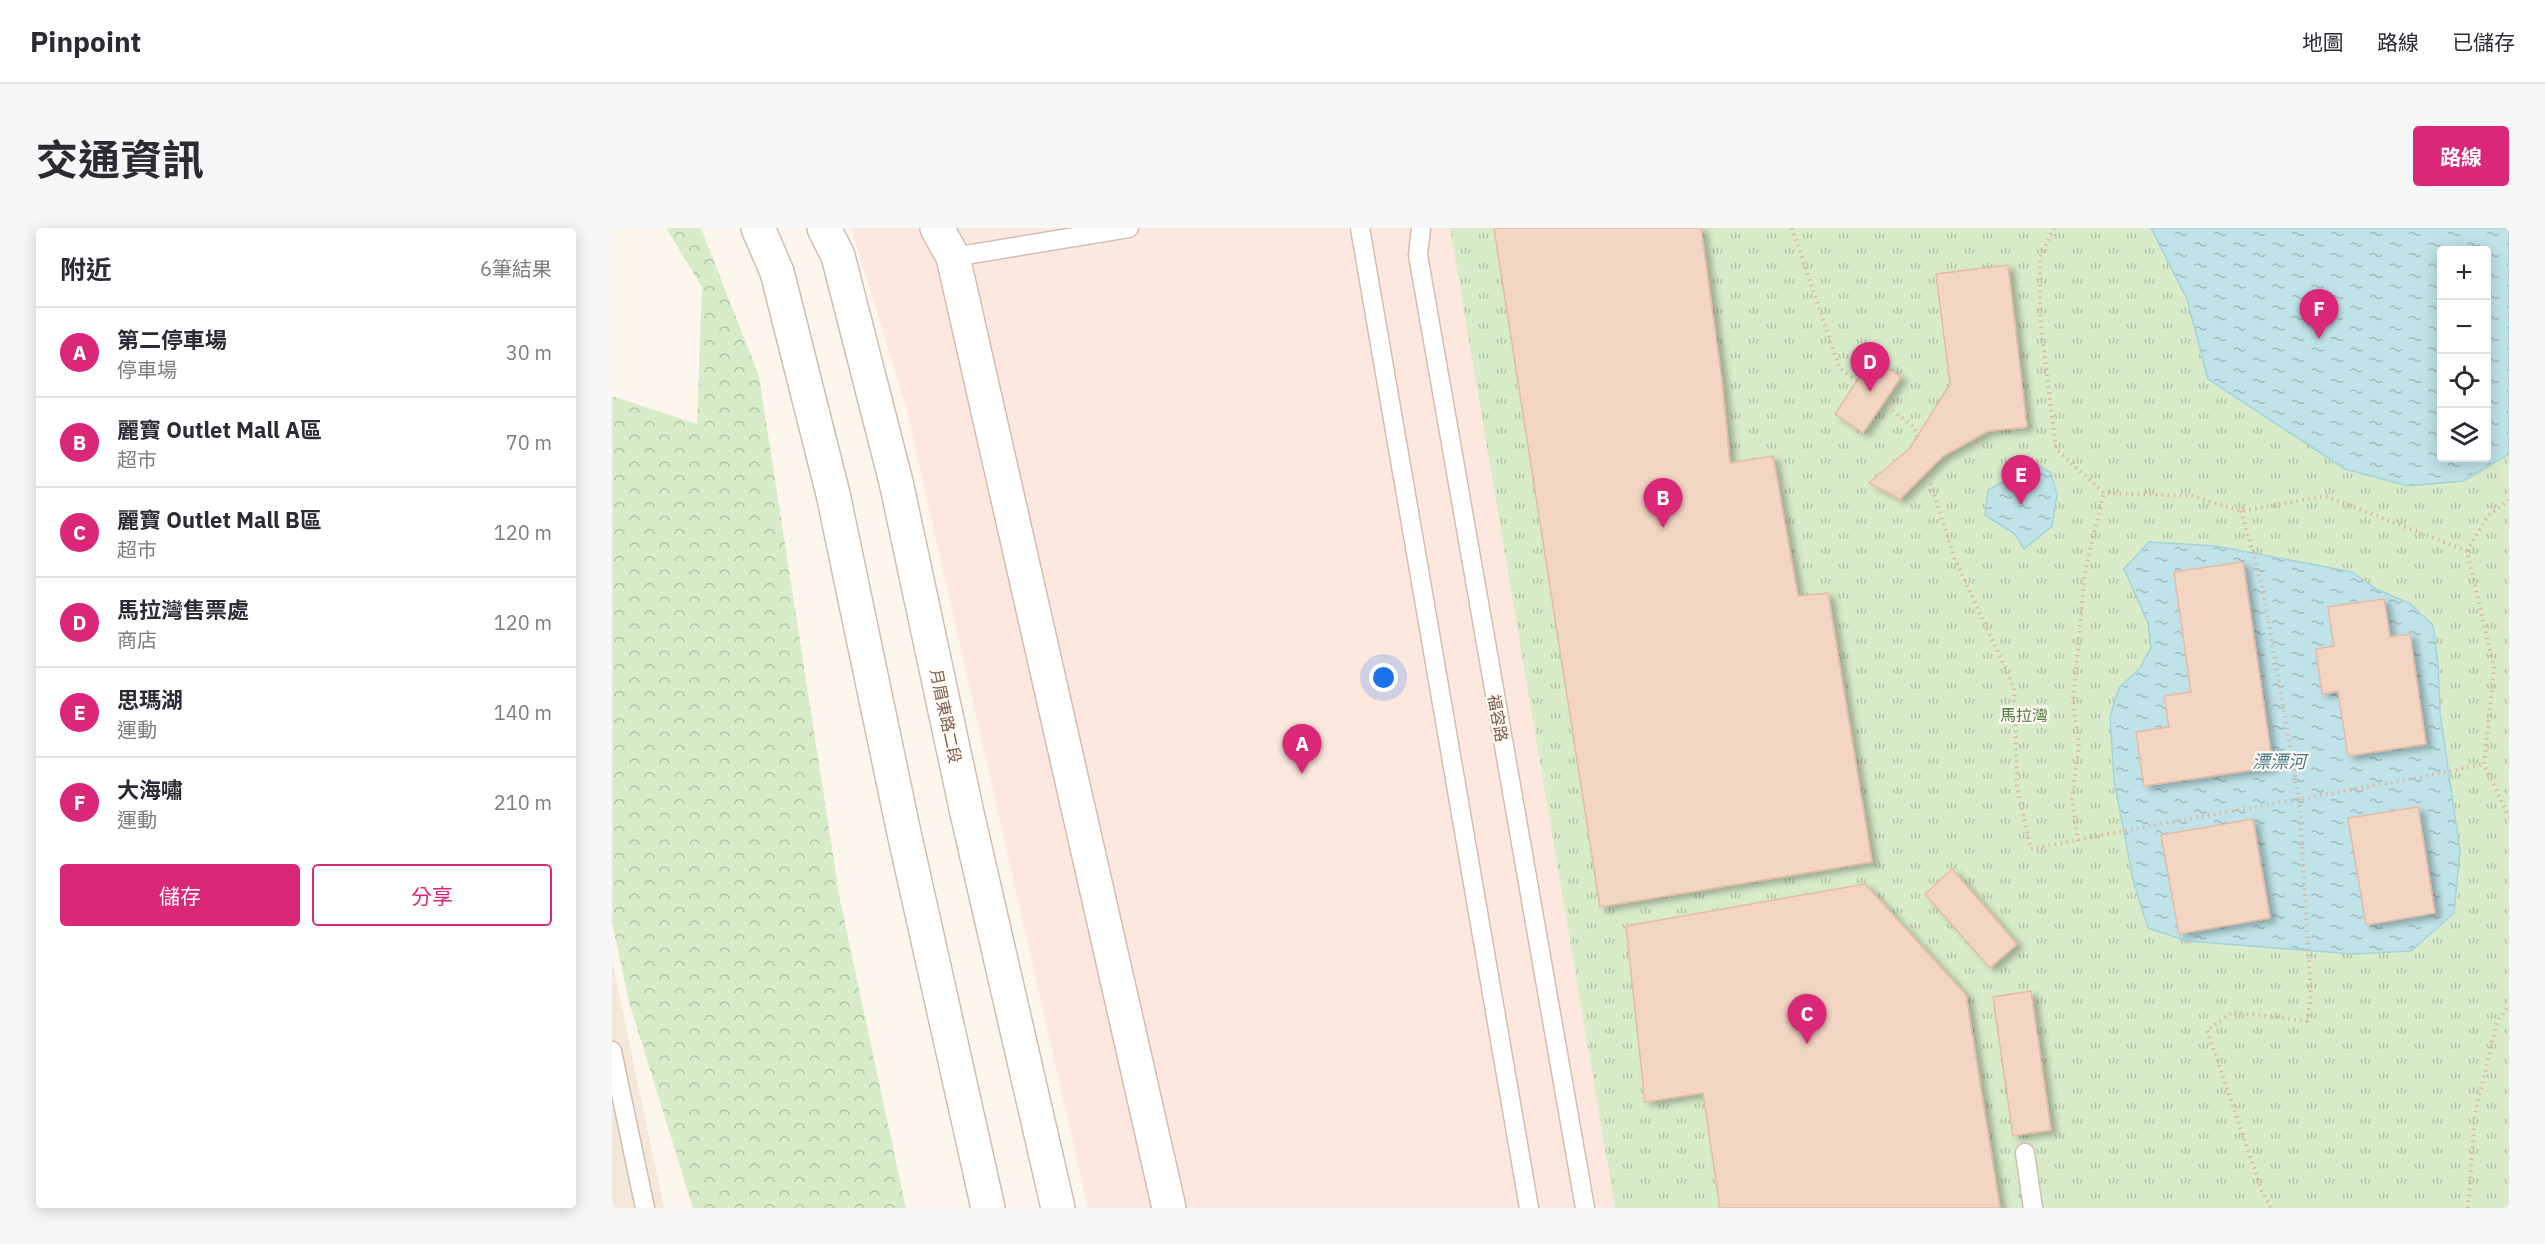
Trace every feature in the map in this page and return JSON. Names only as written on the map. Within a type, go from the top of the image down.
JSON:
[{"type":"street","points":[[758,228],[777,272],[833,494],[904,833],[988,1208]]},
{"type":"street","name":"月眉東路二段","points":[[824,228],[838,256],[896,482],[967,813],[1058,1208]]},
{"type":"street","points":[[937,228],[953,258],[1169,1208]]},
{"type":"lane","points":[[953,258],[1129,228]]},
{"type":"lane","points":[[1360,228],[1529,1208]]},
{"type":"lane","name":"福容路","points":[[1421,228],[1418,255],[1420,267],[1585,1208]]},
{"type":"lane","points":[[612,1051],[645,1208]]},
{"type":"lane","points":[[2025,1153],[2033,1208]]},
{"type":"path","points":[[1792,228],[1839,367],[1857,381]]},
{"type":"path","points":[[2054,228],[2040,257],[2040,318],[2056,449],[2104,493],[2192,496],[2241,511],[2326,496],[2467,551]]},
{"type":"path","points":[[1883,403],[1914,428],[1917,438]]},
{"type":"path","points":[[1927,472],[1954,557],[2014,687],[2018,786],[2031,849],[2484,764]]},
{"type":"path","points":[[2078,841],[2072,799],[2079,743],[2073,704],[2085,571],[2104,493]]},
{"type":"path","points":[[2509,500],[2488,516],[2467,551],[2494,668],[2484,764],[2509,818]]},
{"type":"path","points":[[2241,511],[2262,585],[2299,799],[2311,995],[2307,1022],[2233,1012],[2207,1030],[2262,1191],[2271,1208]]},
{"type":"path","points":[[2468,1208],[2475,1114],[2496,1022],[2509,1005]]},
{"type":"shaded area","name":"馬拉灣","points":[[851,228],[2509,228],[2509,1208],[1088,1208],[906,407]]},
{"type":"shaded area","points":[[612,960],[664,1208],[612,1208]]},
{"type":"green space","points":[[666,228],[701,228],[759,376],[840,900],[906,1208],[693,1208],[629,1002],[612,922],[612,396],[697,424],[702,287]]},
{"type":"green space","name":"馬拉灣","points":[[1450,228],[2509,228],[2509,1208],[1615,1208]]},
{"type":"water","points":[[2151,228],[2509,228],[2509,454],[2463,481],[2408,486],[2345,469],[2208,379],[2187,299]]},
{"type":"water","points":[[2032,460],[2051,473],[2057,495],[2052,526],[2024,549],[2015,534],[1985,515],[1988,490],[2008,479]]},
{"type":"water","name":"漂漂河","points":[[2149,542],[2216,546],[2352,572],[2378,590],[2409,603],[2433,625],[2438,664],[2440,713],[2460,851],[2454,913],[2411,951],[2353,954],[2187,941],[2148,928],[2133,880],[2114,780],[2110,716],[2119,688],[2140,668],[2151,647],[2148,623],[2124,569]]},
{"type":"building","points":[[1494,228],[1701,228],[1722,381],[1730,463],[1773,456],[1798,596],[1828,593],[1872,862],[1600,907]]},
{"type":"building","points":[[2008,265],[2027,427],[1988,431],[1943,456],[1900,499],[1869,483],[1910,448],[1950,384],[1936,274]]},
{"type":"building","points":[[1872,358],[1901,377],[1863,433],[1835,414]]},
{"type":"building","points":[[2243,562],[2273,767],[2144,786],[2136,732],[2169,727],[2164,696],[2191,692],[2174,572]]},
{"type":"building","points":[[2384,599],[2390,637],[2410,634],[2426,744],[2348,756],[2338,691],[2322,694],[2316,649],[2334,646],[2328,607]]},
{"type":"building","points":[[2418,807],[2435,913],[2366,925],[2348,818]]},
{"type":"building","points":[[2253,819],[2270,918],[2179,934],[2161,835]]},
{"type":"building","points":[[1952,869],[2017,944],[1990,968],[1925,894]]},
{"type":"building","points":[[1865,884],[1966,995],[2000,1208],[1720,1208],[1703,1093],[1645,1102],[1626,926]]},
{"type":"building","points":[[2031,991],[2051,1130],[2013,1136],[1993,997]]},
{"type":"place","name":"大海嘯","points":[[2319,339]]},
{"type":"place","name":"馬拉灣售票處","points":[[1870,392]]},
{"type":"place","name":"思瑪湖","points":[[2021,505]]},
{"type":"place","name":"麗寶 Outlet Mall A區","points":[[1663,528]]},
{"type":"place","name":"第二停車場","points":[[1302,774]]},
{"type":"place","name":"麗寶 Outlet Mall B區","points":[[1807,1044]]}]
